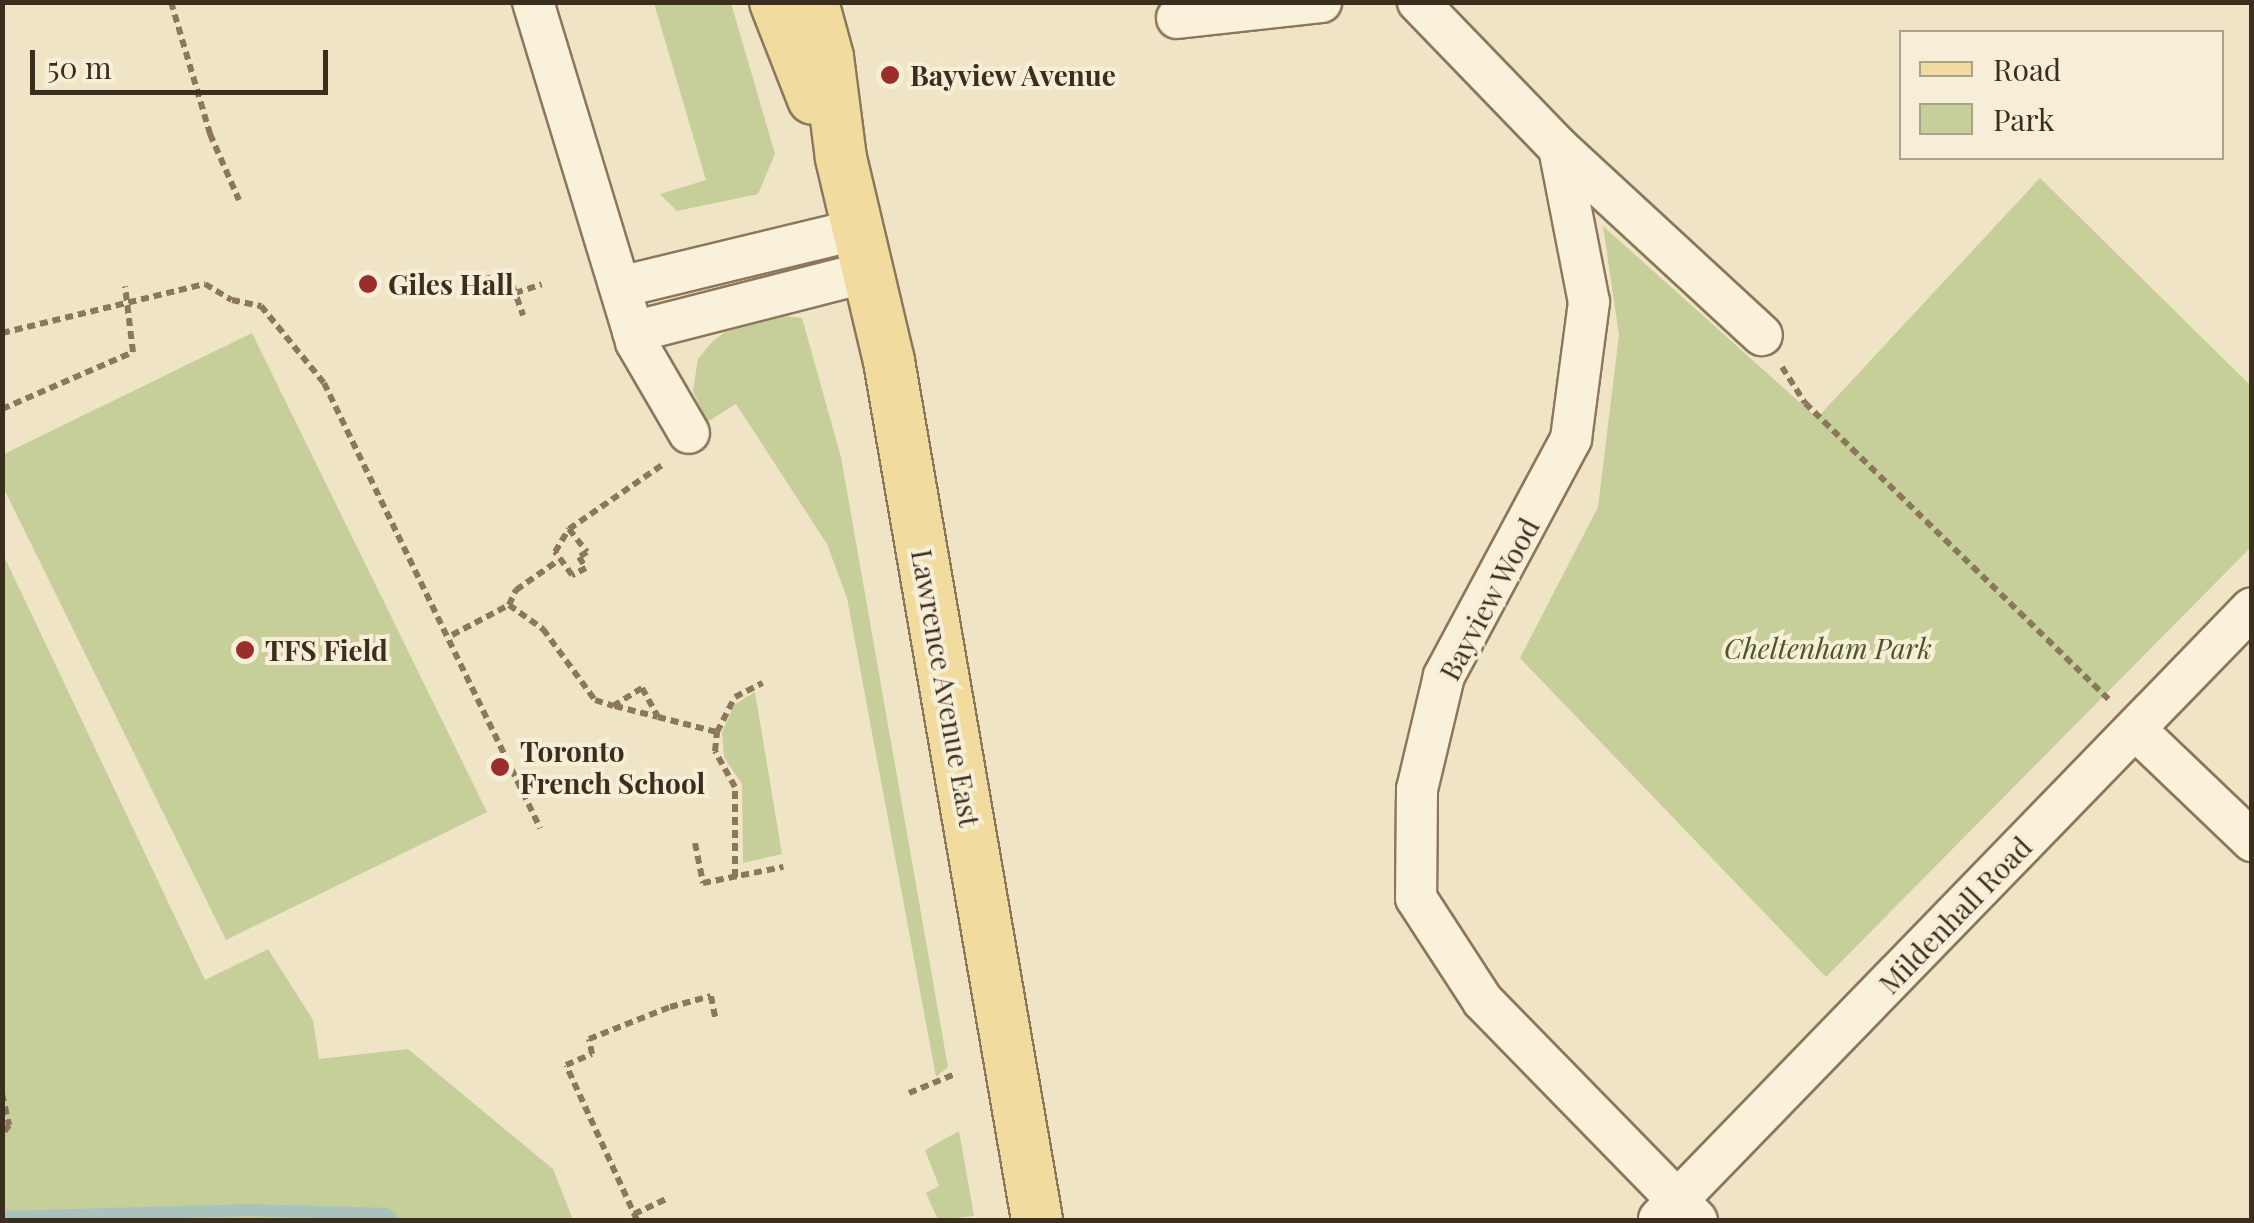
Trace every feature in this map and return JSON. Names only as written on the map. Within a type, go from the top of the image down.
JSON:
[{"type":"main road","name":"Lawrence Avenue East","points":[[775,2],[840,158]]},
{"type":"main road","name":"Lawrence Avenue East","points":[[812,2],[828,57],[840,158],[864,251],[1037,1220]]},
{"type":"street","points":[[533,2],[633,332],[678,448]]},
{"type":"street","points":[[1178,18],[1321,2]]},
{"type":"street","points":[[1418,2],[1559,148],[1762,335]]},
{"type":"street","name":"Bayview Wood","points":[[1559,148],[1588,302],[1571,439],[1444,676],[1417,789],[1416,898],[1483,1001],[1677,1214]]},
{"type":"street","points":[[620,287],[864,251]]},
{"type":"street","points":[[633,332],[864,251]]},
{"type":"street","name":"Mildenhall Road","points":[[1677,1214],[2252,608]]},
{"type":"street","points":[[2136,730],[2252,841]]},
{"type":"path","points":[[171,2],[210,134],[238,200]]},
{"type":"path","points":[[483,280],[508,273],[523,315]]},
{"type":"path","points":[[2,332],[127,306],[205,284],[232,300],[261,306],[324,383],[452,635],[540,828]]},
{"type":"path","points":[[515,293],[542,284]]},
{"type":"path","points":[[2,409],[133,352],[125,286]]},
{"type":"path","points":[[1762,335],[1805,404],[2064,650],[2136,730]]},
{"type":"path","points":[[570,530],[587,552],[579,556],[586,568],[572,576],[555,552],[570,530],[678,448]]},
{"type":"path","points":[[452,635],[509,606],[516,590],[559,560]]},
{"type":"path","points":[[509,606],[544,628],[595,700],[717,732]]},
{"type":"path","points":[[736,876],[735,787],[715,751],[717,732],[734,696],[763,683]]},
{"type":"path","points":[[614,706],[642,688],[658,716]]},
{"type":"path","points":[[695,844],[703,883],[783,867]]},
{"type":"path","points":[[666,1199],[636,1218],[566,1065],[592,1054],[590,1039],[670,1007],[711,996],[716,1021]]},
{"type":"path","points":[[908,1093],[955,1074]]},
{"type":"path","points":[[2,1094],[9,1125],[2,1135]]},
{"type":"green space","points":[[654,3],[731,3],[775,154],[758,194],[677,211],[660,194],[706,180]]},
{"type":"green space","name":"Cheltenham Park","points":[[2040,178],[2251,386],[2251,547],[1826,977],[1520,658],[1598,507],[1619,335],[1603,226],[1817,418]]},
{"type":"green space","points":[[786,316],[802,318],[841,457],[948,1067],[936,1077],[847,598],[827,544],[736,404],[707,422],[693,391],[698,359],[712,342],[725,332]]},
{"type":"green space","name":"TFS Field","points":[[252,333],[487,812],[226,940],[3,487],[2,455]]},
{"type":"green space","points":[[3,554],[205,980],[268,949],[313,1020],[319,1059],[408,1049],[553,1169],[573,1220],[3,1220]]},
{"type":"green space","points":[[755,692],[782,854],[743,863],[742,784],[724,757],[722,732],[734,705]]},
{"type":"green space","points":[[959,1131],[974,1216],[938,1220],[926,1193],[939,1186],[925,1150]]},
{"type":"waterway","points":[[2,1217],[246,1210],[386,1214],[393,1220]]},
{"type":"place","name":"Bayview Avenue","points":[[890,75]]},
{"type":"place","name":"Giles Hall","points":[[368,284]]},
{"type":"place","name":"TFS Field","points":[[245,650]]},
{"type":"place","name":"Toronto French School","points":[[500,767]]}]
